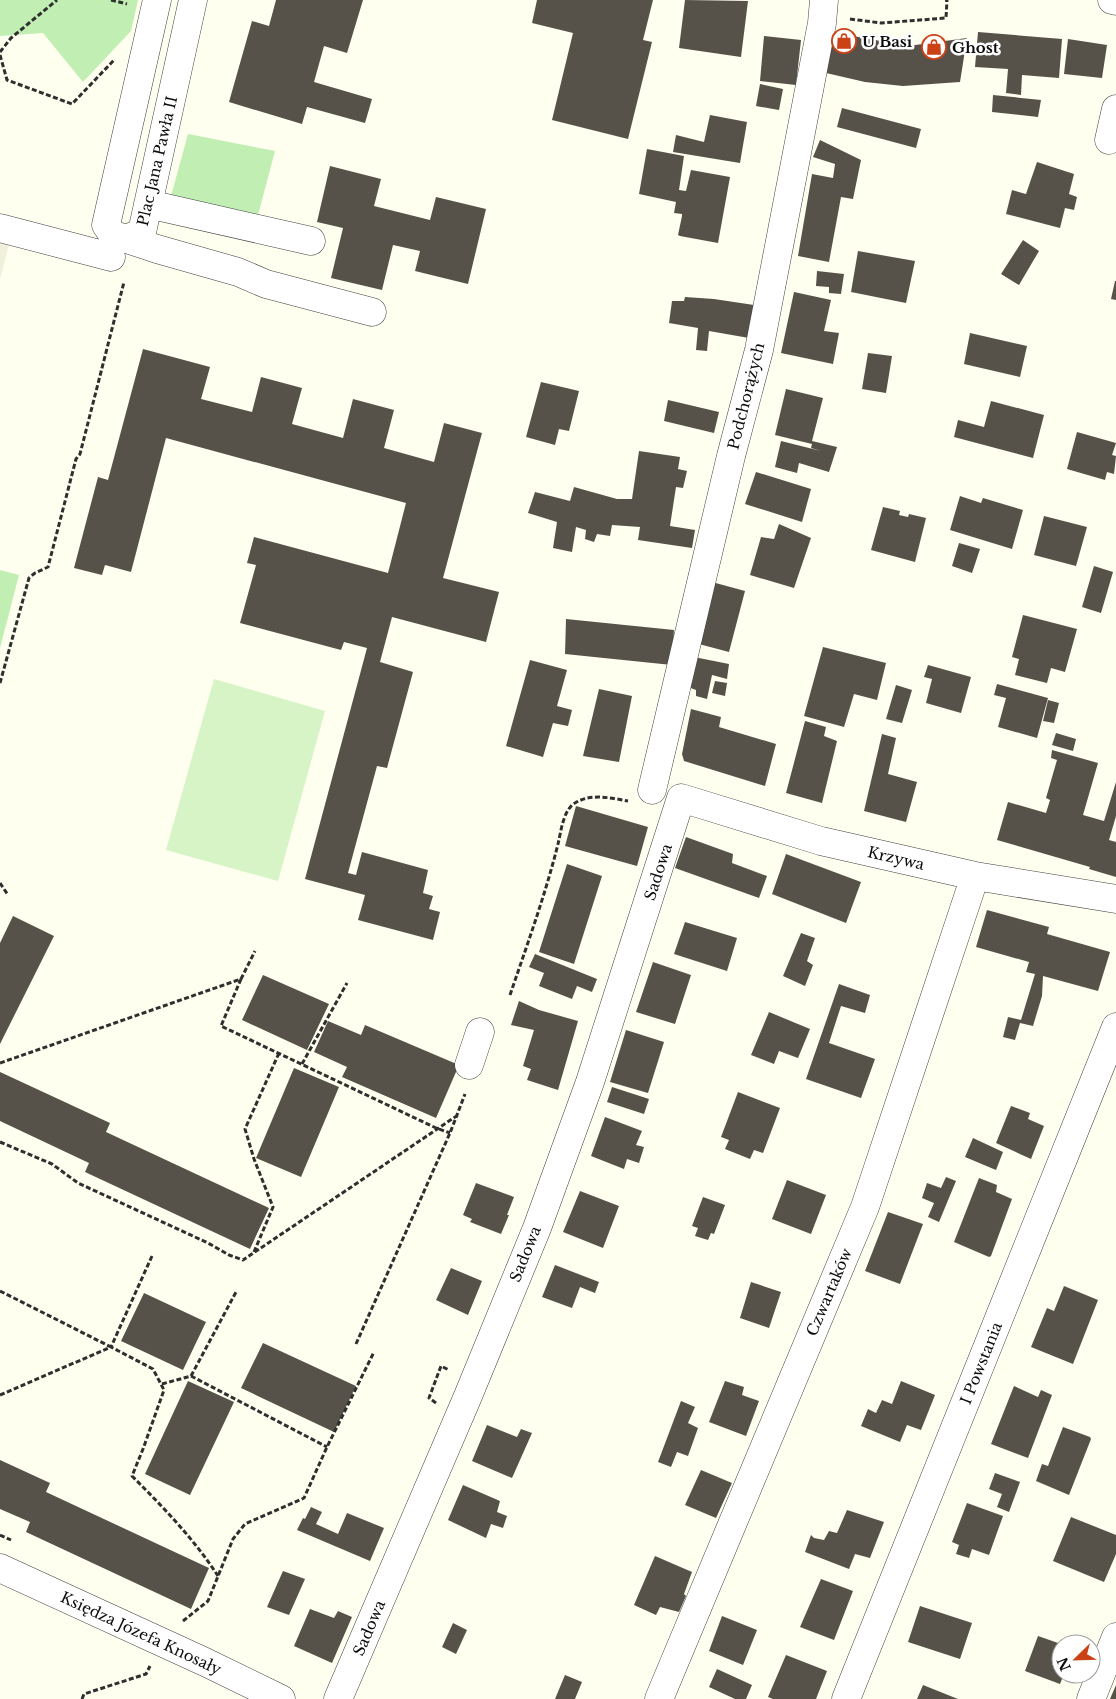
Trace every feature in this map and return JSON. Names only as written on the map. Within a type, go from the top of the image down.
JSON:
[{"type":"street","name":"Plac Jana Pawła II","points":[[121,258],[113,235],[106,225],[157,0]]},
{"type":"street","name":"Plac Jana Pawła II","points":[[121,258],[142,232],[193,0]]},
{"type":"street","points":[[1112,0],[1116,1]]},
{"type":"street","name":"Podchorążych","points":[[642,796],[759,350],[822,23],[834,9]]},
{"type":"street","points":[[1109,140],[1116,109]]},
{"type":"street","points":[[148,204],[311,241]]},
{"type":"street","points":[[0,228],[121,258],[157,249],[238,272],[266,284],[372,312]]},
{"type":"street","name":"Krzywa","points":[[681,798],[820,841],[974,876],[1116,899]]},
{"type":"street","name":"Sadowa","points":[[338,1699],[468,1396],[537,1228],[590,1082],[681,798]]},
{"type":"street","name":"Czwartaków","points":[[660,1699],[865,1207],[974,876]]},
{"type":"street","name":"I Powstania","points":[[846,1699],[1116,1027]]},
{"type":"street","points":[[469,1064],[480,1032]]},
{"type":"street","name":"Księdza Józefa Knosały","points":[[0,1568],[281,1699]]},
{"type":"street","points":[[1091,1699],[1116,1637]]},
{"type":"path","points":[[57,0],[10,38],[0,53],[7,80],[72,104],[118,55]]},
{"type":"path","points":[[834,9],[881,23],[946,18],[947,0],[945,0]]},
{"type":"path","points":[[0,683],[29,578],[48,567],[76,459],[80,454],[121,258]]},
{"type":"path","points":[[510,995],[548,884],[565,818],[574,804],[585,799],[604,796],[642,796]]},
{"type":"path","points":[[0,883],[8,895]]},
{"type":"path","points":[[255,951],[241,979],[222,1026],[450,1133]]},
{"type":"path","points":[[0,1063],[241,979]]},
{"type":"path","points":[[302,1064],[347,983]]},
{"type":"path","points":[[254,1253],[273,1207],[254,1159],[245,1129],[279,1053]]},
{"type":"path","points":[[356,1344],[466,1094]]},
{"type":"path","points":[[0,1142],[52,1164],[78,1183],[208,1243],[228,1255],[243,1260],[458,1114]]},
{"type":"path","points":[[0,1395],[111,1347],[152,1256]]},
{"type":"path","points":[[0,1291],[154,1369],[164,1390],[132,1476],[202,1552],[218,1576]]},
{"type":"path","points":[[192,1376],[236,1292]]},
{"type":"path","points":[[179,1624],[208,1601],[233,1539],[245,1524],[304,1498],[374,1352]]},
{"type":"path","points":[[162,1384],[192,1376],[327,1447]]},
{"type":"path","points":[[82,1699],[84,1694],[146,1674]]},
{"type":"green space","points":[[0,0],[138,0],[131,31],[83,82],[43,33],[0,36]]},
{"type":"green space","points":[[188,134],[275,151],[257,219],[171,196]]},
{"type":"green space","points":[[0,570],[19,575],[0,648]]},
{"type":"green space","points":[[214,679],[325,711],[278,881],[166,850]]},
{"type":"shaded area","points":[[0,239],[10,241],[0,279]]},
{"type":"building","points":[[276,0],[363,0],[347,53],[324,46],[314,82],[372,99],[365,123],[307,107],[302,124],[229,102],[252,21],[269,26]]},
{"type":"building","points":[[537,0],[653,0],[643,40],[652,42],[628,139],[552,120],[573,33],[532,23]]},
{"type":"building","points":[[685,0],[748,1],[741,57],[679,48]]},
{"type":"building","points":[[831,32],[908,46],[967,38],[960,82],[903,86],[865,82],[826,73]]},
{"type":"building","points":[[978,32],[1062,39],[1059,78],[1022,75],[1021,95],[1006,93],[1008,69],[975,67]]},
{"type":"building","points":[[764,36],[801,40],[796,85],[760,81]]},
{"type":"building","points":[[1068,39],[1107,45],[1102,78],[1064,74]]},
{"type":"building","points":[[760,84],[783,89],[779,110],[756,106]]},
{"type":"building","points":[[993,95],[1041,100],[1038,117],[992,112]]},
{"type":"building","points":[[842,108],[921,129],[916,148],[837,127]]},
{"type":"building","points":[[710,115],[747,122],[740,163],[673,152],[676,135],[704,142]]},
{"type":"building","points":[[820,140],[861,160],[853,199],[841,197],[829,262],[798,256],[812,174],[833,178],[835,164],[813,157]]},
{"type":"building","points":[[647,149],[684,156],[679,190],[686,191],[691,170],[730,177],[718,243],[678,235],[682,214],[674,213],[676,202],[639,194]]},
{"type":"building","points":[[1037,162],[1074,174],[1069,194],[1077,197],[1074,210],[1065,208],[1060,228],[1006,214],[1012,190],[1026,194]]},
{"type":"building","points":[[330,166],[381,179],[374,206],[430,220],[436,197],[486,209],[468,284],[415,271],[420,251],[393,245],[382,290],[331,278],[343,228],[317,222]]},
{"type":"building","points":[[1023,240],[1039,251],[1019,285],[1001,274]]},
{"type":"building","points":[[858,251],[915,261],[906,303],[851,292]]},
{"type":"building","points":[[817,271],[844,274],[841,294],[829,293],[829,287],[816,286]]},
{"type":"building","points":[[1116,281],[1116,300],[1111,299]]},
{"type":"building","points":[[794,292],[831,300],[824,331],[839,333],[833,364],[781,353]]},
{"type":"building","points":[[685,297],[754,305],[749,338],[709,331],[707,351],[696,350],[698,328],[669,323],[672,301],[684,301]]},
{"type":"building","points":[[970,333],[1027,346],[1020,377],[964,364]]},
{"type":"building","points":[[143,349],[210,367],[201,399],[252,412],[261,377],[302,388],[292,424],[343,438],[353,399],[394,410],[384,448],[434,462],[444,423],[482,433],[443,578],[499,592],[486,642],[392,617],[380,662],[413,672],[387,768],[377,766],[348,873],[356,875],[362,852],[428,870],[423,893],[433,896],[429,909],[440,912],[433,940],[358,920],[365,895],[305,879],[367,648],[344,642],[341,650],[240,623],[256,565],[247,563],[254,537],[388,573],[406,503],[166,438],[131,572],[105,565],[102,575],[74,568],[98,477],[108,480]]},
{"type":"building","points":[[868,353],[892,356],[886,393],[862,389]]},
{"type":"building","points":[[541,382],[579,391],[569,431],[559,429],[555,445],[526,437]]},
{"type":"building","points":[[786,389],[823,398],[812,441],[837,447],[829,472],[799,463],[797,473],[775,467],[781,441],[821,451],[811,448],[812,444],[775,435]]},
{"type":"building","points":[[668,400],[719,412],[714,433],[664,421]]},
{"type":"building","points":[[991,401],[1044,415],[1033,458],[954,437],[958,420],[984,427]]},
{"type":"building","points":[[1077,432],[1116,443],[1112,455],[1116,456],[1114,474],[1107,472],[1105,480],[1067,469]]},
{"type":"building","points":[[639,451],[680,457],[678,469],[687,471],[683,488],[676,487],[670,526],[695,530],[692,548],[638,540],[640,527],[612,525],[610,536],[597,534],[594,542],[585,539],[586,530],[576,527],[572,552],[553,548],[557,522],[528,513],[535,492],[570,501],[574,487],[617,499],[632,499]]},
{"type":"building","points":[[756,472],[811,489],[802,522],[745,504]]},
{"type":"building","points":[[960,496],[981,503],[983,498],[1023,510],[1012,549],[950,530]]},
{"type":"building","points":[[883,507],[900,511],[899,515],[908,517],[909,514],[926,518],[915,562],[871,550]]},
{"type":"building","points":[[1044,516],[1087,527],[1076,566],[1034,555]]},
{"type":"building","points":[[779,524],[811,538],[794,588],[750,575],[761,537],[774,539]]},
{"type":"building","points":[[959,543],[980,549],[972,573],[952,566]]},
{"type":"building","points":[[1094,566],[1113,572],[1101,613],[1082,607]]},
{"type":"building","points":[[712,582],[745,591],[729,652],[695,643]]},
{"type":"building","points":[[1023,615],[1077,629],[1065,672],[1051,668],[1047,683],[1015,675],[1019,659],[1012,657]]},
{"type":"building","points":[[566,619],[674,630],[672,665],[565,654]]},
{"type":"building","points":[[823,647],[886,663],[877,700],[854,694],[844,727],[804,716]]},
{"type":"building","points":[[694,657],[729,664],[727,679],[712,675],[707,699],[696,696],[696,690],[688,687]]},
{"type":"building","points":[[530,660],[567,670],[557,706],[572,710],[568,726],[553,723],[543,757],[506,746]]},
{"type":"building","points":[[928,665],[971,677],[961,713],[926,703],[932,679],[924,677]]},
{"type":"building","points":[[715,681],[727,683],[725,696],[712,693]]},
{"type":"building","points":[[997,684],[1048,698],[1037,738],[998,727],[1006,698],[994,695]]},
{"type":"building","points":[[896,685],[912,690],[902,723],[886,719]]},
{"type":"building","points":[[599,689],[632,696],[619,762],[583,756]]},
{"type":"building","points":[[1048,700],[1059,703],[1054,723],[1043,721]]},
{"type":"building","points":[[691,709],[721,717],[719,727],[776,744],[765,786],[684,761],[682,754]]},
{"type":"building","points":[[805,721],[826,727],[824,736],[837,741],[822,803],[786,793]]},
{"type":"building","points":[[1056,733],[1076,739],[1073,751],[1052,745]]},
{"type":"building","points":[[882,734],[896,738],[888,774],[917,782],[906,822],[864,811]]},
{"type":"building","points":[[1052,750],[1098,763],[1083,815],[1104,821],[1116,782],[1116,816],[1109,840],[1116,842],[1116,877],[1089,869],[1090,867],[997,840],[1008,802],[1046,813],[1050,800],[1046,798],[1057,760],[1051,758]]},
{"type":"building","points":[[576,806],[648,827],[637,866],[565,846]]},
{"type":"building","points":[[686,837],[733,854],[732,863],[767,876],[759,898],[675,868]]},
{"type":"building","points":[[786,854],[861,882],[846,923],[772,894]]},
{"type":"building","points":[[567,864],[602,876],[574,964],[539,952]]},
{"type":"building","points":[[987,910],[1049,927],[1047,934],[1110,952],[1098,991],[1043,976],[1042,996],[1033,1026],[1020,1023],[1015,1040],[1003,1037],[1008,1017],[1021,1020],[1035,974],[1026,972],[1029,962],[976,947]]},
{"type":"building","points":[[13,916],[54,936],[0,1044],[0,943]]},
{"type":"building","points":[[685,922],[737,938],[727,971],[674,954]]},
{"type":"building","points":[[801,933],[815,938],[807,961],[813,965],[805,986],[783,976]]},
{"type":"building","points":[[535,954],[597,979],[592,992],[577,986],[572,999],[539,986],[544,973],[529,967]]},
{"type":"building","points":[[653,962],[691,975],[675,1024],[636,1012]]},
{"type":"building","points":[[263,975],[329,1004],[307,1050],[242,1020]]},
{"type":"building","points":[[839,984],[870,995],[865,1013],[841,1006],[829,1043],[875,1059],[861,1098],[806,1079]]},
{"type":"building","points":[[519,1001],[539,1010],[578,1021],[558,1090],[527,1080],[531,1069],[523,1066],[534,1030],[511,1025]]},
{"type":"building","points":[[769,1012],[810,1029],[798,1058],[779,1051],[774,1064],[751,1055]]},
{"type":"building","points":[[328,1021],[361,1035],[365,1025],[459,1065],[436,1118],[342,1077],[347,1067],[314,1052]]},
{"type":"building","points":[[626,1030],[664,1042],[648,1093],[610,1082]]},
{"type":"building","points":[[294,1068],[339,1087],[301,1177],[256,1158]]},
{"type":"building","points":[[0,1072],[110,1123],[106,1132],[269,1208],[250,1249],[85,1172],[89,1163],[0,1121]]},
{"type":"building","points":[[612,1087],[649,1099],[644,1114],[607,1102]]},
{"type":"building","points":[[738,1092],[780,1108],[763,1153],[754,1150],[750,1159],[725,1149],[729,1140],[721,1137]]},
{"type":"building","points":[[1011,1106],[1030,1113],[1028,1119],[1044,1126],[1031,1159],[996,1143]]},
{"type":"building","points":[[605,1117],[642,1131],[636,1145],[644,1147],[639,1163],[627,1159],[624,1169],[591,1156]]},
{"type":"building","points":[[973,1138],[1003,1152],[996,1170],[965,1157]]},
{"type":"building","points":[[946,1177],[956,1181],[939,1222],[928,1217],[934,1203],[922,1198],[927,1183],[941,1188]]},
{"type":"building","points":[[979,1178],[997,1185],[996,1192],[1012,1199],[989,1257],[954,1242]]},
{"type":"building","points":[[787,1180],[826,1195],[811,1234],[772,1219]]},
{"type":"building","points":[[476,1183],[514,1197],[501,1234],[470,1222],[472,1219],[463,1215]]},
{"type":"building","points":[[580,1191],[619,1206],[603,1248],[563,1232]]},
{"type":"building","points":[[703,1197],[725,1205],[714,1234],[711,1233],[708,1240],[695,1236],[698,1228],[692,1226]]},
{"type":"building","points":[[888,1212],[923,1224],[900,1284],[865,1271]]},
{"type":"building","points":[[555,1265],[599,1282],[595,1293],[580,1287],[572,1308],[542,1297]]},
{"type":"building","points":[[451,1268],[482,1281],[468,1315],[436,1300]]},
{"type":"building","points":[[751,1282],[781,1292],[769,1328],[740,1318]]},
{"type":"building","points":[[1064,1286],[1098,1300],[1073,1364],[1031,1347],[1047,1308],[1054,1311]]},
{"type":"building","points":[[144,1293],[206,1322],[183,1370],[121,1341]]},
{"type":"building","points":[[263,1343],[356,1386],[334,1432],[241,1388]]},
{"type":"building","points":[[188,1381],[234,1402],[190,1495],[145,1474]]},
{"type":"building","points":[[725,1381],[744,1387],[742,1395],[759,1401],[746,1436],[709,1422]]},
{"type":"building","points":[[901,1381],[935,1395],[921,1430],[907,1425],[900,1442],[861,1426],[868,1409],[876,1413],[882,1400],[892,1404]]},
{"type":"building","points":[[1014,1386],[1038,1397],[1041,1390],[1052,1395],[1028,1458],[991,1444]]},
{"type":"building","points":[[681,1401],[695,1407],[688,1423],[698,1428],[688,1456],[677,1452],[671,1467],[658,1462]]},
{"type":"building","points":[[487,1425],[517,1437],[521,1429],[532,1433],[512,1478],[472,1461]]},
{"type":"building","points":[[1063,1427],[1091,1439],[1069,1495],[1036,1481],[1042,1464],[1048,1466]]},
{"type":"building","points":[[0,1460],[50,1483],[46,1492],[209,1568],[191,1609],[26,1532],[30,1522],[0,1509]]},
{"type":"building","points":[[701,1470],[732,1483],[716,1518],[685,1505]]},
{"type":"building","points":[[995,1473],[1020,1482],[1009,1512],[997,1507],[1002,1494],[989,1489]]},
{"type":"building","points":[[463,1485],[500,1501],[497,1512],[507,1516],[503,1528],[491,1524],[486,1538],[448,1520]]},
{"type":"building","points":[[967,1503],[1003,1516],[989,1555],[972,1549],[969,1558],[956,1554],[959,1545],[952,1542]]},
{"type":"building","points":[[311,1507],[322,1512],[316,1524],[338,1534],[347,1513],[384,1528],[370,1561],[297,1530]]},
{"type":"building","points":[[847,1510],[884,1522],[870,1558],[855,1554],[849,1569],[805,1552],[811,1535],[814,1538],[824,1540],[829,1531],[837,1533]]},
{"type":"building","points":[[1071,1517],[1116,1535],[1116,1554],[1104,1582],[1053,1561]]},
{"type":"building","points":[[655,1556],[692,1572],[684,1594],[686,1596],[679,1612],[660,1607],[656,1615],[634,1605]]},
{"type":"building","points":[[283,1571],[305,1579],[289,1615],[267,1607]]},
{"type":"building","points":[[821,1579],[853,1591],[834,1640],[800,1627]]},
{"type":"building","points":[[920,1606],[972,1623],[960,1659],[908,1642]]},
{"type":"building","points":[[310,1609],[334,1618],[338,1611],[352,1617],[332,1663],[294,1646]]},
{"type":"building","points":[[722,1616],[757,1630],[743,1665],[709,1651]]},
{"type":"building","points":[[453,1623],[467,1630],[456,1654],[442,1647]]},
{"type":"building","points":[[1038,1636],[1051,1641],[1051,1681],[1025,1671]]},
{"type":"building","points":[[786,1655],[827,1671],[816,1699],[773,1699],[768,1697]]},
{"type":"building","points":[[717,1669],[752,1685],[746,1699],[735,1699],[709,1687]]},
{"type":"building","points":[[565,1675],[582,1682],[575,1699],[555,1699]]},
{"type":"building","points":[[923,1685],[958,1699],[917,1699]]},
{"type":"building","points":[[1116,1685],[1116,1699],[1110,1699]]},
{"type":"place","name":"U Basi","points":[[844,41]]},
{"type":"place","name":"Ghost","points":[[934,47]]}]
